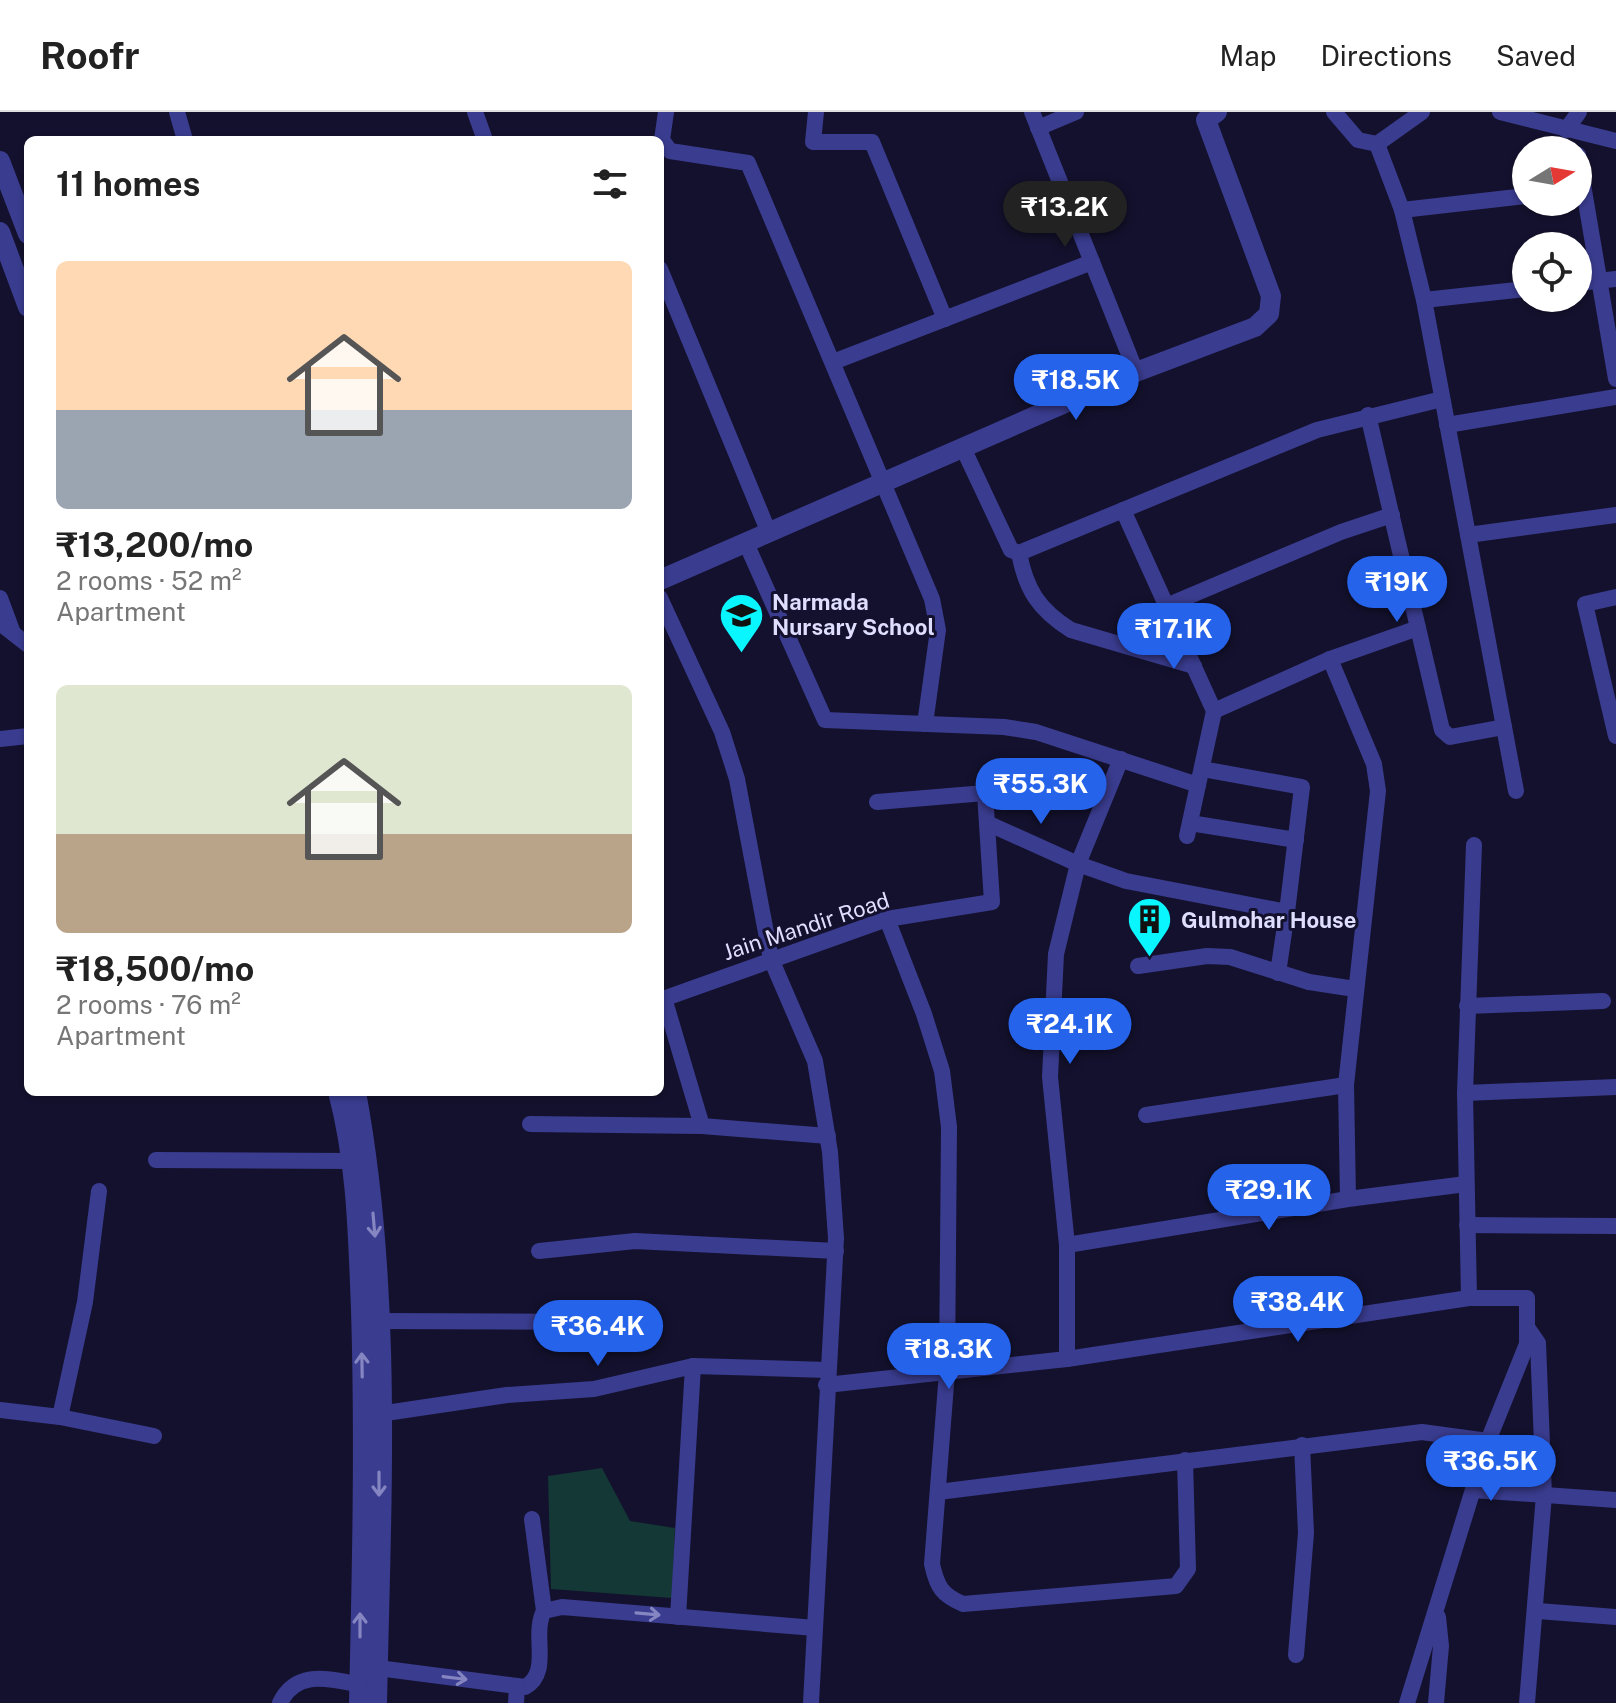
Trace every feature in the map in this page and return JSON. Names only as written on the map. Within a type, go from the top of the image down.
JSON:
[{"type":"street","points":[[177,112],[184,136]]},
{"type":"street","points":[[475,112],[484,136]]},
{"type":"street","points":[[663,136],[666,112]]},
{"type":"street","points":[[816,112],[813,142],[858,139],[872,142],[945,319]]},
{"type":"street","points":[[1076,112],[1035,120],[1136,372]]},
{"type":"street","points":[[1334,112],[1358,140],[1377,144],[1422,112]]},
{"type":"street","points":[[1500,112],[1616,141]]},
{"type":"street","points":[[1572,136],[1570,131],[1579,112]]},
{"type":"street","points":[[664,581],[1136,372],[1255,327],[1269,314],[1271,296],[1208,115]]},
{"type":"street","points":[[664,143],[670,151],[748,163],[932,599],[938,630],[925,724]]},
{"type":"street","points":[[1377,144],[1402,210],[1424,300],[1516,791]]},
{"type":"street","points":[[0,161],[24,223]]},
{"type":"street","points":[[1402,210],[1512,198]]},
{"type":"street","points":[[1585,216],[1616,379]]},
{"type":"street","points":[[1,236],[24,296]]},
{"type":"street","points":[[833,362],[1092,262]]},
{"type":"street","points":[[664,279],[769,533]]},
{"type":"street","points":[[1592,282],[1616,279]]},
{"type":"street","points":[[1424,300],[1512,291]]},
{"type":"street","points":[[1447,425],[1616,397]]},
{"type":"street","points":[[963,448],[1011,550],[1019,553],[1317,430],[1442,399]]},
{"type":"street","points":[[1368,415],[1442,730],[1450,737],[1504,727]]},
{"type":"street","points":[[1123,510],[1214,711],[1189,830],[1296,840]]},
{"type":"street","points":[[1166,606],[1341,532],[1392,515]]},
{"type":"street","points":[[1468,535],[1616,515]]},
{"type":"street","points":[[746,543],[825,720],[1004,727],[1036,732],[1121,759],[1200,777],[1302,787],[1278,973]]},
{"type":"street","points":[[1019,553],[1025,582],[1036,602],[1053,619],[1071,630],[1194,666]]},
{"type":"street","points":[[664,589],[722,732],[737,779],[771,959],[815,1061],[828,1136],[836,1251],[811,1703]]},
{"type":"street","points":[[1616,597],[1585,604],[1616,736]]},
{"type":"street","points":[[0,598],[6,629],[24,642]]},
{"type":"street","points":[[1214,711],[1330,659],[1418,628]]},
{"type":"street","points":[[1330,659],[1374,764],[1378,791],[1346,1085],[1348,1199]]},
{"type":"street","points":[[0,739],[24,736]]},
{"type":"street","points":[[1067,1359],[1067,1245],[1050,1077],[1056,954],[1078,864],[1121,759]]},
{"type":"street","name":"Jain Mandir Road","points":[[664,998],[887,919],[992,902],[985,793],[877,802]]},
{"type":"street","points":[[987,823],[1078,864],[1155,889],[1287,912]]},
{"type":"street","points":[[1469,1298],[1465,1093],[1474,845]]},
{"type":"street","points":[[887,919],[937,1057],[949,1127],[947,1372],[932,1564],[937,1584],[944,1596],[963,1604],[1176,1586],[1188,1569],[1185,1460]]},
{"type":"street","points":[[1138,966],[1207,956],[1230,957],[1278,973],[1355,989]]},
{"type":"street","points":[[1467,1006],[1603,1001]]},
{"type":"street","points":[[664,1005],[702,1126]]},
{"type":"street","points":[[1146,1115],[1346,1085]]},
{"type":"street","points":[[1465,1093],[1616,1087]]},
{"type":"street","points":[[339,1096],[352,1161],[363,1364],[370,1689]]},
{"type":"street","points":[[357,1096],[368,1156],[380,1321],[370,1689]]},
{"type":"street","points":[[530,1124],[702,1126],[828,1136]]},
{"type":"street","points":[[156,1160],[352,1161]]},
{"type":"street","points":[[1067,1245],[1348,1199],[1466,1184]]},
{"type":"street","points":[[60,1417],[85,1302],[99,1191]]},
{"type":"street","points":[[1467,1225],[1616,1226]]},
{"type":"street","points":[[539,1251],[635,1241],[836,1251]]},
{"type":"street","points":[[379,1414],[507,1395],[594,1389],[693,1366],[827,1377],[947,1372],[1067,1359],[1469,1298],[1527,1298],[1527,1344],[1488,1441],[1407,1703]]},
{"type":"street","points":[[380,1321],[591,1322]]},
{"type":"street","points":[[1527,1703],[1538,1611],[1544,1495],[1538,1343],[1529,1330]]},
{"type":"street","points":[[678,1617],[693,1366]]},
{"type":"street","points":[[0,1410],[60,1417],[154,1436]]},
{"type":"street","points":[[938,1492],[1422,1432],[1488,1441]]},
{"type":"street","points":[[1296,1655],[1306,1533],[1302,1445]]},
{"type":"street","points":[[1473,1490],[1616,1500]]},
{"type":"street","points":[[280,1703],[288,1688],[306,1679],[370,1689],[517,1686],[533,1682],[540,1669],[537,1624],[544,1611],[532,1519]]},
{"type":"street","points":[[544,1611],[562,1607],[815,1628]]},
{"type":"street","points":[[1538,1611],[1616,1617]]},
{"type":"street","points":[[1436,1703],[1441,1646],[1437,1612]]},
{"type":"street","points":[[516,1703],[517,1686]]},
{"type":"green space","points":[[602,1468],[630,1521],[675,1528],[672,1598],[551,1589],[548,1476]]},
{"type":"place","name":"Narmada Nursary School","points":[[741,654]]},
{"type":"place","name":"Gulmohar House","points":[[1150,959]]}]
